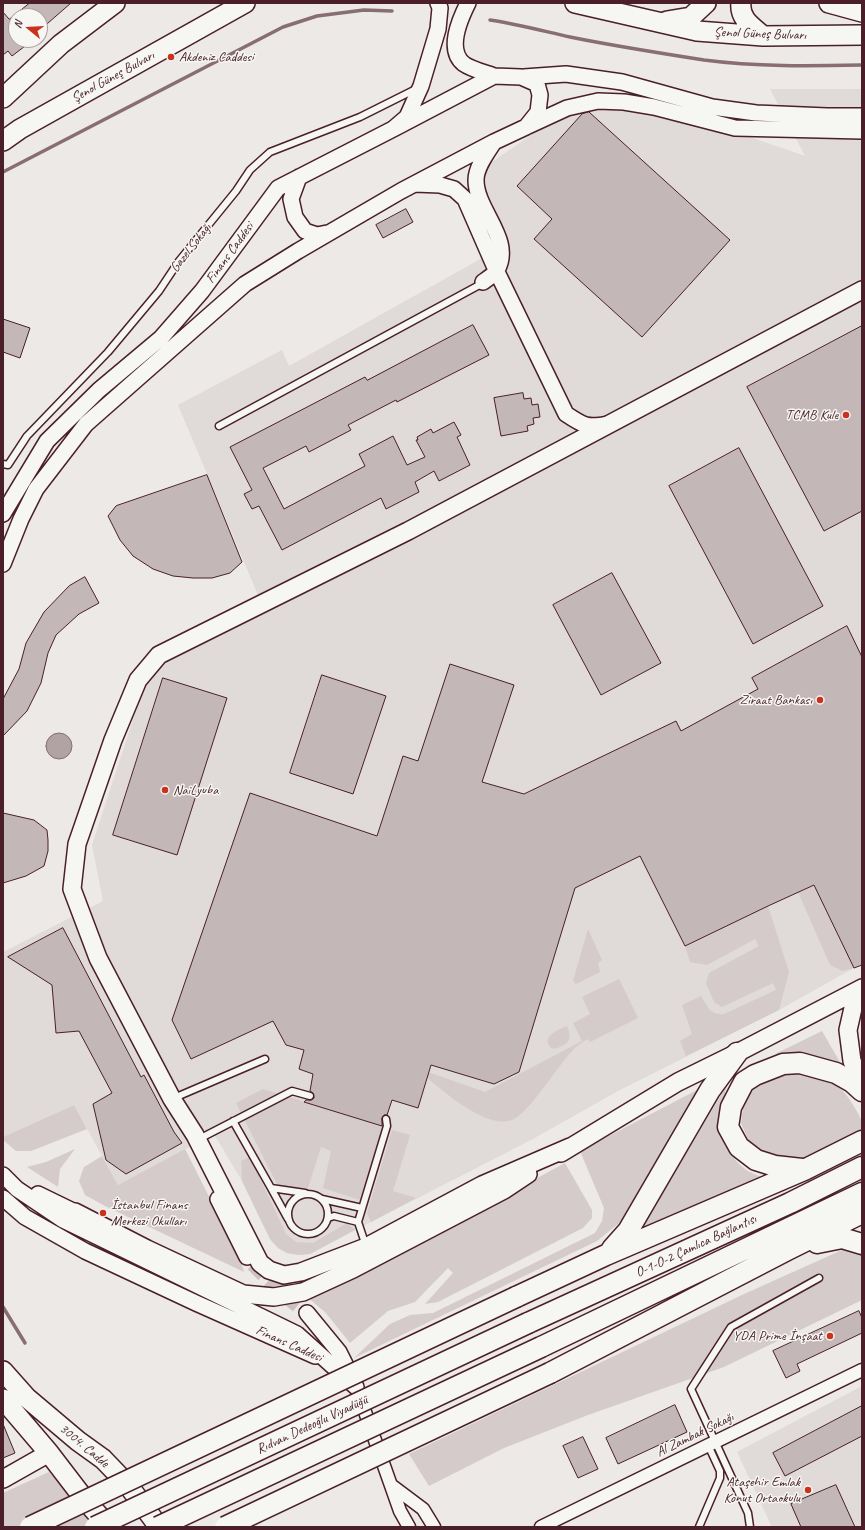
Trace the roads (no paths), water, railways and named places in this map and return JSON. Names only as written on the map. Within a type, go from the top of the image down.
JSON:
[{"type":"highway","points":[[606,1254],[628,1232],[710,1090],[737,1053]]},
{"type":"highway","points":[[804,1170],[775,1166],[756,1160],[739,1147],[728,1127],[731,1107],[744,1082],[755,1074],[783,1064],[800,1063],[836,1073],[852,1082],[862,1091]]},
{"type":"highway","points":[[30,1527],[606,1254],[804,1170],[862,1141]]},
{"type":"highway","name":"O-1-O-2 Çamlıca Bağlantısı","points":[[528,1323],[790,1204],[862,1167]]},
{"type":"highway","name":"O-1-O-2 Çamlıca Bağlantısı","points":[[541,1347],[862,1193]]},
{"type":"highway","points":[[225,1527],[550,1373],[789,1249],[862,1214]]},
{"type":"highway","points":[[789,1249],[842,1238],[862,1244]]},
{"type":"highway","name":"Rıdvan Dedeoğlu Viyadüğü","points":[[95,1527],[528,1323]]},
{"type":"highway","name":"Rıdvan Dedeoğlu Viyadüğü","points":[[159,1527],[541,1347]]},
{"type":"main road","points":[[3,98],[61,44],[115,3]]},
{"type":"main road","name":"Şenol Güneş Bulvarı","points":[[3,141],[20,129],[245,3]]},
{"type":"main road","name":"Şenol Güneş Bulvarı","points":[[575,3],[697,31],[763,36],[862,35]]},
{"type":"main road","points":[[659,22],[691,17],[706,3]]},
{"type":"main road","points":[[741,3],[740,10],[745,20],[763,36]]},
{"type":"main road","points":[[829,3],[862,12]]},
{"type":"main road","points":[[570,1147],[482,1185],[366,1246],[301,1272],[284,1275],[269,1270],[260,1263],[197,1140],[172,1099],[98,958],[72,889],[77,844],[113,740],[138,680],[159,655],[408,531],[862,290]]},
{"type":"main road","points":[[75,1212],[147,1249],[243,1294],[274,1297],[303,1292],[353,1269],[504,1190],[570,1147],[678,1082],[862,988]]},
{"type":"main road","points":[[862,995],[853,1008],[848,1030],[852,1061],[862,1084]]},
{"type":"main road","name":"3004. Cadde","points":[[3,1370],[27,1398],[78,1441],[103,1459],[128,1485],[159,1527]]},
{"type":"main road","name":"3004. Cadde","points":[[6,1408],[49,1453],[85,1500],[109,1527]]},
{"type":"main road","points":[[3,1478],[60,1446],[78,1441]]},
{"type":"street","name":"Finans Caddesi","points":[[3,514],[47,441],[99,390],[160,338],[202,291],[278,188],[393,129],[407,117],[421,86],[438,29],[440,8],[438,3]]},
{"type":"street","points":[[468,3],[460,19],[456,37],[457,54],[465,64],[494,76],[521,77],[566,74],[622,82],[712,107],[756,113],[862,116]]},
{"type":"street","points":[[393,129],[494,76]]},
{"type":"street","points":[[521,77],[537,84],[540,95],[538,112],[526,127]]},
{"type":"street","points":[[503,285],[483,282],[502,254],[480,196],[476,180],[481,164],[494,142],[567,108],[598,101],[624,102],[654,107],[735,128],[862,131]]},
{"type":"street","name":"Finans Caddesi","points":[[3,564],[20,519],[36,489],[86,424],[245,284],[330,232],[414,184],[494,142]]},
{"type":"street","points":[[300,177],[291,199],[295,218],[305,231],[317,235],[330,232]]},
{"type":"street","points":[[414,184],[440,185],[454,188],[465,199],[494,266],[566,414],[579,422],[592,427],[612,423]]},
{"type":"street","points":[[172,1099],[188,1138],[247,1257]]},
{"type":"street","points":[[3,1172],[28,1189],[75,1212]]},
{"type":"street","name":"Finans Caddesi","points":[[3,1175],[17,1189],[63,1220],[297,1334],[328,1362]]},
{"type":"street","name":"Finans Caddesi","points":[[3,1198],[25,1217],[85,1250],[328,1362]]},
{"type":"street","points":[[307,1313],[339,1352],[356,1387],[390,1485],[400,1511],[409,1527]]},
{"type":"street","points":[[328,1362],[356,1387]]},
{"type":"street","name":"Al Zambak Sokağı","points":[[541,1527],[862,1370]]},
{"type":"street","points":[[390,1485],[423,1508],[434,1527]]},
{"type":"lane","name":"Gazel Sokağı","points":[[3,464],[8,465],[26,436],[108,352],[159,291],[179,261],[236,191],[250,170],[270,152],[399,99],[421,86]]},
{"type":"lane","points":[[219,426],[483,282]]},
{"type":"lane","points":[[172,1099],[264,1058]]},
{"type":"lane","points":[[197,1140],[292,1091],[310,1096]]},
{"type":"lane","points":[[366,1246],[358,1222],[387,1126],[386,1119]]},
{"type":"lane","points":[[233,1121],[290,1222],[298,1232],[310,1234],[322,1229],[326,1224],[328,1218],[326,1204],[316,1195],[271,1188]]},
{"type":"lane","points":[[290,1222],[288,1210],[291,1204],[296,1198],[309,1194]]},
{"type":"lane","points":[[322,1199],[362,1208]]},
{"type":"lane","points":[[328,1218],[334,1216],[358,1222]]},
{"type":"lane","points":[[699,1527],[717,1484],[720,1471],[711,1443],[690,1390],[730,1327],[819,1278]]},
{"type":"lane","points":[[711,1443],[748,1513],[750,1527]]},
{"type":"lane","points":[[717,1484],[727,1481],[734,1484]]},
{"type":"waterway","points":[[3,172],[283,27],[317,16],[364,10],[392,11]]},
{"type":"waterway","points":[[490,20],[570,37],[704,60],[763,65],[862,65]]},
{"type":"waterway","points":[[3,1307],[25,1343]]},
{"type":"tunnel","points":[[253,1264],[282,1293],[307,1313]]},
{"type":"place","name":"Akdeniz Caddesi","points":[[171,57]]},
{"type":"place","name":"TCMB Kule","points":[[846,415]]},
{"type":"place","name":"Ziraat Bankası","points":[[820,700]]},
{"type":"place","name":"NaiLyuba","points":[[165,790]]},
{"type":"place","name":"İstanbul Finans Merkezi Okulları","points":[[103,1213]]},
{"type":"place","name":"YDA Prime İnşaat","points":[[830,1336]]},
{"type":"place","name":"Ataşehir Emlak Konut Ortaokulu","points":[[808,1490]]}]
